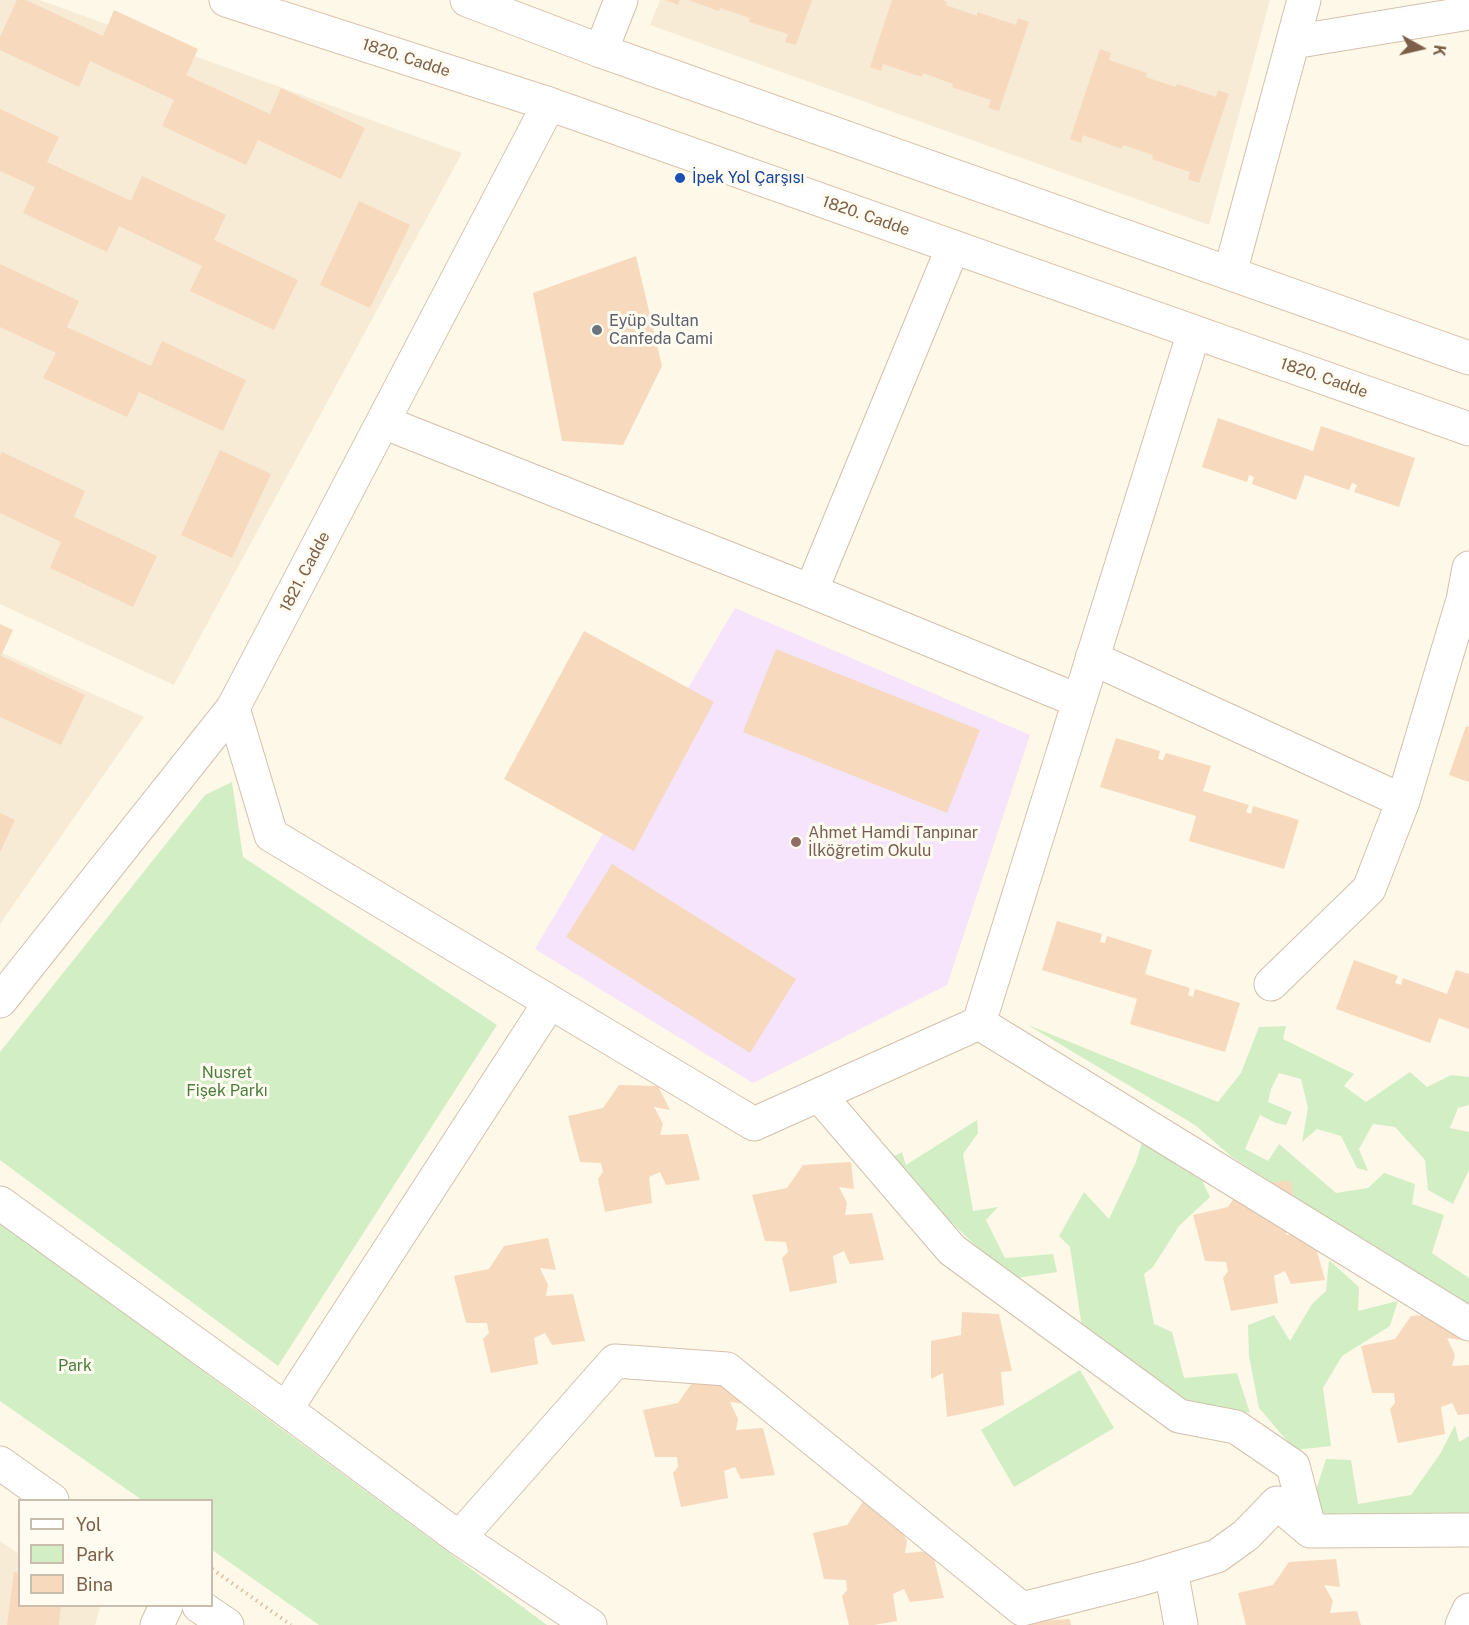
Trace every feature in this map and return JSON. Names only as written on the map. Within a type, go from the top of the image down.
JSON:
[{"type":"street","name":"1820. Cadde","points":[[226,0],[549,104],[1469,429]]},
{"type":"street","points":[[467,0],[601,51],[1469,358]]},
{"type":"street","points":[[601,51],[621,0]]},
{"type":"street","points":[[1230,273],[1304,0]]},
{"type":"street","points":[[1293,42],[1469,13]]},
{"type":"street","name":"1821. Cadde","points":[[0,1001],[233,708],[549,104]]},
{"type":"street","points":[[811,591],[953,247]]},
{"type":"street","points":[[233,708],[271,835],[754,1124],[979,1023],[1194,332]]},
{"type":"street","points":[[383,422],[811,591],[1079,701]]},
{"type":"street","points":[[1271,984],[1369,889],[1403,801],[1463,600],[1469,568]]},
{"type":"street","points":[[1092,658],[1403,801]]},
{"type":"street","points":[[286,1409],[550,1002]]},
{"type":"street","points":[[979,1023],[1469,1324]]},
{"type":"street","points":[[819,1095],[952,1250],[1179,1416],[1236,1427],[1293,1466],[1310,1531]]},
{"type":"street","points":[[0,1203],[286,1409],[459,1538],[590,1625]]},
{"type":"street","points":[[459,1538],[615,1361],[727,1369],[1022,1609],[1217,1556],[1246,1534],[1277,1503],[1310,1531],[1469,1530]]},
{"type":"street","points":[[0,1463],[51,1499]]},
{"type":"street","points":[[1171,1570],[1181,1625]]},
{"type":"street","points":[[157,1625],[165,1607]]},
{"type":"street","points":[[202,1607],[227,1625]]},
{"type":"path","points":[[213,1570],[291,1625]]},
{"type":"shaded area","points":[[0,0],[40,0],[462,153],[174,685],[0,604]]},
{"type":"shaded area","points":[[660,0],[1270,0],[1209,225],[650,25]]},
{"type":"shaded area","name":"Ahmet Hamdi Tanpınar İlköğretim Okulu","points":[[735,608],[1030,735],[947,985],[753,1083],[535,949]]},
{"type":"shaded area","points":[[0,652],[144,717],[0,924]]},
{"type":"shaded area","points":[[0,1541],[18,1553],[18,1607],[100,1608],[95,1625],[0,1625]]},
{"type":"green space","name":"Nusret Fişek Parkı","points":[[232,782],[243,857],[497,1025],[278,1366],[0,1160],[0,1052],[205,795]]},
{"type":"green space","points":[[1028,1025],[1218,1102],[1241,1073],[1259,1027],[1286,1026],[1283,1039],[1354,1074],[1344,1086],[1366,1102],[1410,1072],[1427,1087],[1451,1075],[1469,1077],[1469,1105],[1458,1108],[1450,1128],[1469,1132],[1469,1170],[1453,1204],[1428,1190],[1425,1160],[1395,1127],[1373,1124],[1359,1149],[1368,1171],[1357,1168],[1341,1136],[1317,1129],[1302,1142],[1308,1108],[1301,1079],[1279,1073],[1271,1089],[1268,1102],[1292,1112],[1286,1125],[1260,1115],[1245,1149],[1268,1161],[1279,1144],[1336,1193],[1368,1188],[1384,1173],[1415,1184],[1412,1204],[1444,1215],[1432,1253],[1469,1278],[1469,1310],[1232,1157],[1195,1125]]},
{"type":"green space","points":[[977,1120],[978,1133],[963,1154],[973,1211],[998,1207],[986,1220],[1005,1258],[1053,1254],[1057,1272],[1010,1279],[887,1160],[902,1152],[906,1165]]},
{"type":"green space","points":[[1143,1139],[1196,1168],[1210,1197],[1179,1226],[1153,1267],[1144,1274],[1154,1324],[1172,1332],[1184,1378],[1237,1373],[1250,1413],[1185,1406],[1083,1334],[1070,1247],[1059,1236],[1084,1192],[1109,1219],[1136,1162]]},
{"type":"green space","name":"Park","points":[[0,1221],[547,1625],[319,1625],[213,1551],[213,1499],[141,1499],[0,1401]]},
{"type":"green space","points":[[1329,1260],[1359,1287],[1358,1311],[1398,1301],[1390,1326],[1342,1356],[1323,1388],[1331,1446],[1295,1450],[1259,1408],[1249,1356],[1248,1325],[1274,1315],[1290,1341],[1312,1304],[1326,1291]]},
{"type":"green space","points":[[1080,1370],[1114,1428],[1014,1487],[981,1430]]},
{"type":"green space","points":[[1455,1425],[1459,1442],[1469,1436],[1469,1520],[1323,1518],[1316,1490],[1326,1459],[1351,1460],[1358,1504],[1411,1495],[1440,1454]]},
{"type":"building","points":[[17,0],[26,0],[103,36],[114,10],[198,49],[186,75],[270,114],[281,88],[365,128],[341,179],[258,140],[246,165],[162,126],[174,100],[90,61],[79,87],[0,50],[0,37]]},
{"type":"building","points":[[665,0],[680,0],[678,5]]},
{"type":"building","points":[[688,0],[812,0],[796,45],[785,42],[788,34],[749,22],[750,18],[720,8],[719,11]]},
{"type":"building","points":[[892,0],[942,0],[947,2],[946,5],[977,16],[977,12],[1016,25],[1018,18],[1029,22],[999,111],[988,108],[991,100],[952,87],[953,84],[923,73],[922,77],[883,64],[881,71],[870,67]]},
{"type":"building","points":[[1100,49],[1111,53],[1109,60],[1147,73],[1146,77],[1216,97],[1218,90],[1229,94],[1199,183],[1188,179],[1190,172],[1152,159],[1153,155],[1123,145],[1122,149],[1083,135],[1081,143],[1070,139]]},
{"type":"building","points":[[0,109],[59,137],[47,162],[131,201],[142,176],[226,215],[214,240],[298,280],[274,330],[190,291],[202,266],[119,226],[107,252],[23,213],[35,187],[0,171]]},
{"type":"building","points":[[359,201],[410,225],[370,308],[320,285]]},
{"type":"building","name":"Eyüp Sultan Canfeda Cami","points":[[636,256],[662,366],[623,445],[562,441],[533,293]]},
{"type":"building","points":[[0,264],[79,301],[67,327],[151,366],[162,341],[246,380],[223,431],[139,392],[127,417],[43,378],[56,353],[0,327]]},
{"type":"building","points":[[1218,418],[1313,451],[1321,426],[1415,458],[1399,507],[1354,492],[1357,485],[1352,483],[1349,490],[1305,475],[1296,500],[1252,484],[1254,477],[1249,475],[1247,482],[1202,467]]},
{"type":"building","points":[[220,450],[271,474],[232,558],[181,535]]},
{"type":"building","points":[[2,452],[85,491],[74,517],[157,556],[133,607],[50,568],[61,542],[0,513],[0,456]]},
{"type":"building","points":[[0,624],[13,630],[1,656],[85,695],[61,745],[0,717]]},
{"type":"building","points":[[584,631],[714,702],[634,851],[504,779]]},
{"type":"building","points":[[776,649],[980,730],[947,813],[743,732]]},
{"type":"building","points":[[1466,726],[1469,727],[1469,782],[1449,775]]},
{"type":"building","points":[[1116,738],[1160,751],[1158,759],[1163,760],[1166,753],[1211,766],[1203,791],[1249,805],[1246,812],[1251,814],[1253,806],[1299,820],[1284,869],[1189,841],[1196,816],[1100,787]]},
{"type":"building","points":[[0,813],[15,820],[0,852]]},
{"type":"building","points":[[612,864],[796,979],[750,1053],[566,937]]},
{"type":"building","points":[[1057,921],[1102,934],[1100,942],[1105,943],[1107,936],[1152,950],[1145,974],[1190,988],[1188,995],[1193,997],[1195,989],[1240,1003],[1225,1052],[1130,1024],[1137,999],[1042,970]]},
{"type":"building","points":[[1354,960],[1398,976],[1395,983],[1401,985],[1403,978],[1447,994],[1456,970],[1469,974],[1469,1029],[1439,1018],[1430,1043],[1336,1009]]},
{"type":"building","points":[[619,1085],[658,1086],[670,1110],[654,1107],[663,1124],[660,1135],[688,1134],[700,1180],[666,1185],[660,1172],[649,1177],[652,1203],[605,1212],[598,1179],[603,1172],[601,1163],[580,1162],[568,1116],[603,1108]]},
{"type":"building","points":[[851,1162],[854,1189],[839,1187],[847,1203],[845,1215],[872,1213],[884,1260],[850,1264],[844,1251],[833,1256],[837,1283],[790,1292],[782,1258],[788,1252],[786,1242],[765,1241],[752,1195],[787,1188],[803,1165]]},
{"type":"building","points":[[1291,1181],[1295,1209],[1288,1223],[1286,1235],[1312,1233],[1325,1280],[1291,1284],[1285,1271],[1274,1276],[1278,1303],[1231,1311],[1223,1278],[1228,1271],[1226,1262],[1205,1261],[1193,1215],[1228,1207],[1244,1184]]},
{"type":"building","points":[[548,1238],[556,1270],[540,1268],[548,1285],[546,1296],[573,1294],[585,1341],[552,1345],[545,1333],[534,1338],[538,1364],[491,1373],[483,1339],[489,1333],[487,1323],[466,1323],[454,1276],[489,1269],[504,1246]]},
{"type":"building","points":[[962,1312],[999,1314],[1012,1371],[1001,1372],[1004,1405],[947,1417],[943,1373],[931,1379],[931,1341],[961,1335]]},
{"type":"building","points":[[1458,1313],[1463,1340],[1447,1338],[1455,1355],[1452,1366],[1469,1365],[1469,1414],[1458,1415],[1452,1403],[1441,1407],[1445,1434],[1398,1443],[1390,1409],[1395,1403],[1394,1393],[1372,1393],[1361,1346],[1395,1339],[1411,1316]]},
{"type":"building","points":[[741,1377],[745,1404],[730,1402],[738,1419],[736,1430],[763,1428],[775,1475],[741,1479],[735,1467],[724,1471],[728,1498],[681,1507],[673,1473],[678,1467],[677,1457],[655,1457],[643,1410],[678,1403],[694,1380]]},
{"type":"building","points":[[910,1500],[899,1525],[907,1541],[905,1553],[932,1551],[944,1598],[910,1602],[904,1589],[893,1594],[897,1621],[874,1625],[849,1625],[842,1596],[847,1590],[846,1580],[824,1579],[813,1533],[847,1525],[863,1502]]},
{"type":"building","points":[[1336,1559],[1340,1587],[1324,1585],[1333,1601],[1330,1613],[1357,1611],[1361,1625],[1246,1625],[1238,1593],[1273,1585],[1289,1562]]},
{"type":"building","points":[[14,1572],[18,1573],[18,1607],[61,1607],[59,1625],[7,1625]]},
{"type":"building","points":[[1070,1619],[1071,1625],[1021,1625],[1023,1622]]},
{"type":"place","name":"İpek Yol Çarşısı","points":[[680,178]]},
{"type":"place","name":"Eyüp Sultan Canfeda Cami","points":[[597,330]]},
{"type":"place","name":"Ahmet Hamdi Tanpınar İlköğretim Okulu","points":[[796,842]]}]
